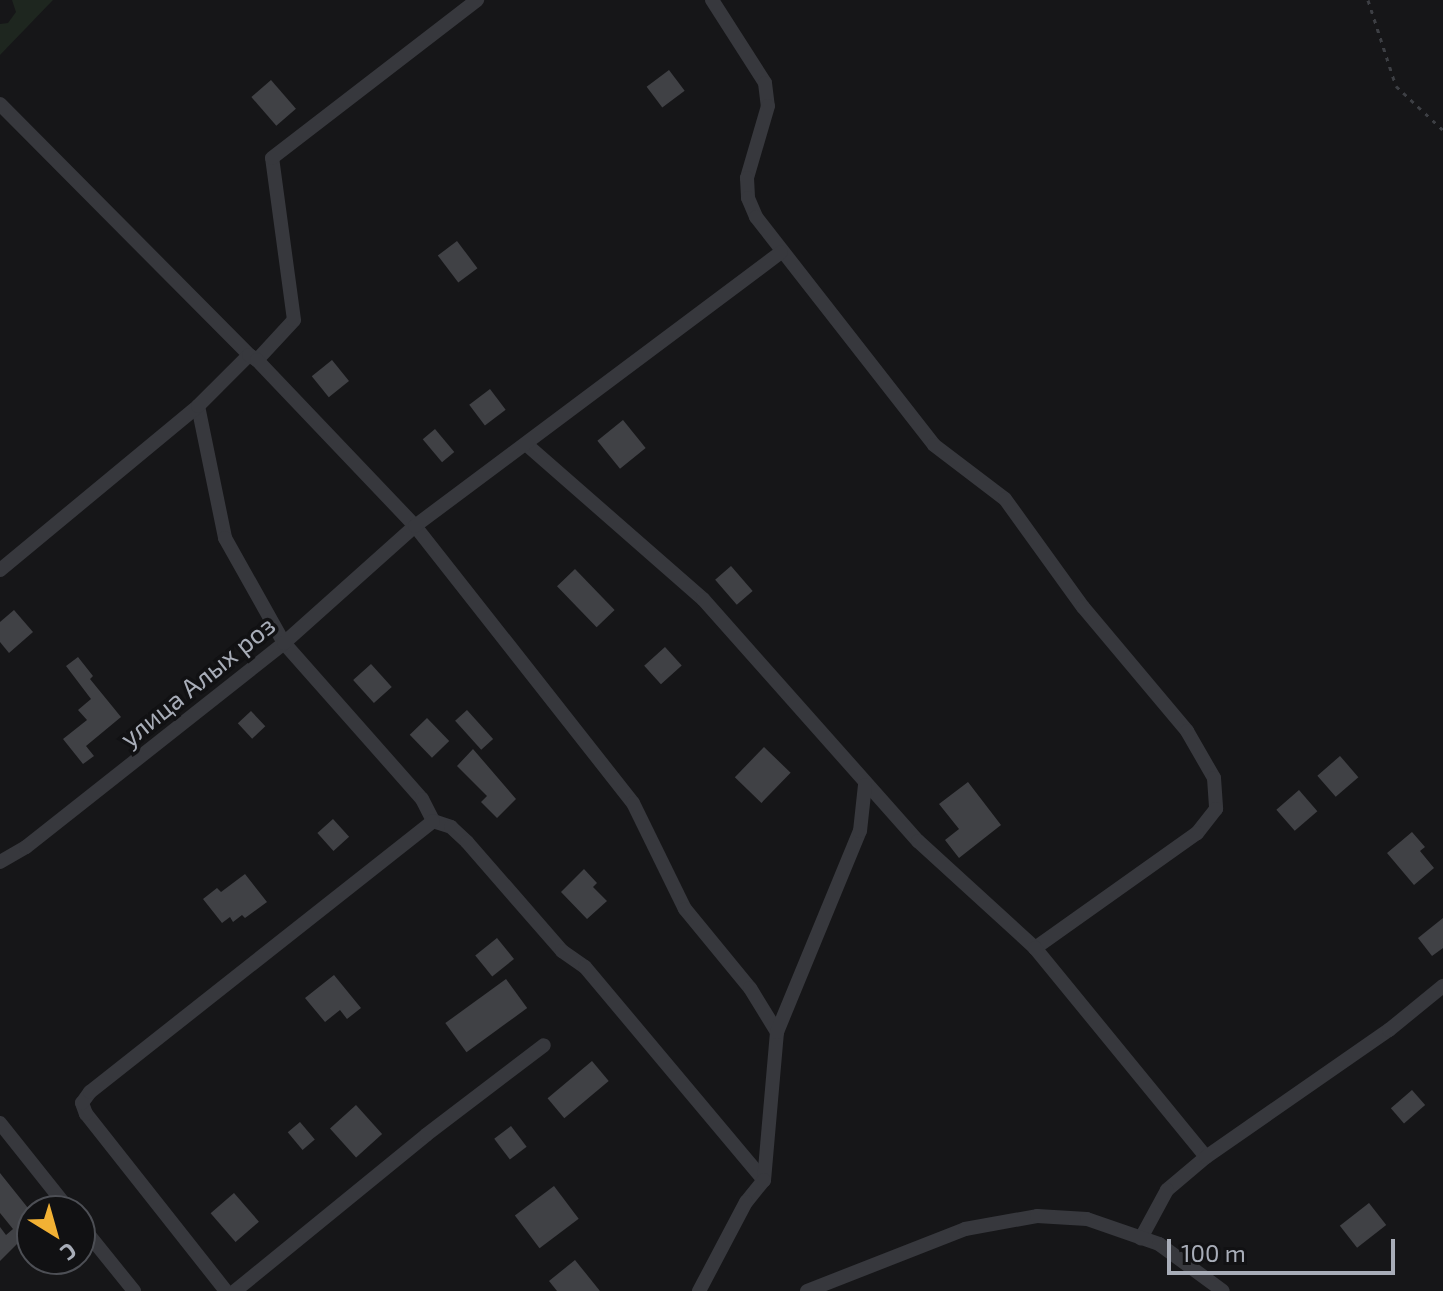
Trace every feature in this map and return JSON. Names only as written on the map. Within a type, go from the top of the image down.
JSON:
[{"type":"street","points":[[0,570],[198,406],[294,320],[272,158],[477,0]]},
{"type":"street","points":[[712,0],[765,83],[768,106],[747,178],[748,198],[756,217],[934,445],[1005,499],[1083,607],[1187,731],[1214,778],[1216,809],[1197,833],[1035,948]]},
{"type":"street","points":[[0,104],[415,526],[633,803],[685,909],[750,988],[777,1032]]},
{"type":"street","name":"улица Алых роз","points":[[0,862],[26,847],[284,643],[415,526],[781,252]]},
{"type":"street","points":[[198,406],[225,538],[284,643],[422,799],[433,821],[451,827],[467,842],[562,951],[585,967],[764,1180]]},
{"type":"street","points":[[527,445],[703,599],[865,785],[918,841],[1035,948],[1206,1157]]},
{"type":"street","points":[[699,1291],[746,1202],[764,1180],[777,1032],[860,831],[865,785]]},
{"type":"street","points":[[226,1291],[86,1114],[82,1103],[102,1082],[433,821]]},
{"type":"street","points":[[1141,1238],[1167,1190],[1206,1157],[1389,1030],[1443,986]]},
{"type":"street","points":[[235,1291],[436,1127],[544,1045]]},
{"type":"street","points":[[0,1123],[57,1195]]},
{"type":"street","points":[[807,1291],[965,1229],[1037,1216],[1087,1219],[1159,1244],[1223,1291]]},
{"type":"street","points":[[96,1244],[134,1291]]},
{"type":"path","points":[[1368,0],[1396,86],[1443,130]]},
{"type":"shaded area","points":[[12,0],[53,0],[0,55],[0,24],[8,23],[16,12]]},
{"type":"building","points":[[669,70],[685,91],[662,108],[647,87]]},
{"type":"building","points":[[271,80],[296,109],[276,126],[251,97]]},
{"type":"building","points":[[457,241],[477,268],[458,283],[438,255]]},
{"type":"building","points":[[332,360],[349,381],[329,397],[312,376]]},
{"type":"building","points":[[490,389],[506,410],[485,425],[469,405]]},
{"type":"building","points":[[623,420],[646,448],[620,469],[597,441]]},
{"type":"building","points":[[435,429],[454,452],[442,462],[423,439]]},
{"type":"building","points":[[731,566],[753,591],[737,605],[715,580]]},
{"type":"building","points":[[575,569],[615,610],[597,627],[557,586]]},
{"type":"building","points":[[14,610],[33,632],[9,653],[0,642],[0,622]]},
{"type":"building","points":[[665,647],[682,666],[661,684],[644,666]]},
{"type":"building","points":[[78,657],[93,676],[90,679],[121,717],[86,746],[94,756],[83,764],[63,739],[87,720],[78,710],[91,699],[66,666]]},
{"type":"building","points":[[371,664],[392,687],[374,703],[353,680]]},
{"type":"building","points":[[467,710],[493,739],[481,750],[455,721]]},
{"type":"building","points":[[251,711],[265,726],[252,739],[238,723]]},
{"type":"building","points":[[427,718],[449,741],[432,758],[410,735]]},
{"type":"building","points":[[764,747],[791,773],[761,803],[735,777]]},
{"type":"building","points":[[473,749],[516,799],[497,818],[481,802],[487,796],[457,766]]},
{"type":"building","points":[[1340,756],[1358,777],[1336,797],[1317,776]]},
{"type":"building","points":[[968,782],[1001,825],[959,858],[945,840],[959,829],[939,804]]},
{"type":"building","points":[[1299,790],[1317,811],[1295,831],[1276,810]]},
{"type":"building","points":[[333,819],[349,837],[333,851],[317,833]]},
{"type":"building","points":[[1412,832],[1425,847],[1420,851],[1434,868],[1414,885],[1387,853]]},
{"type":"building","points":[[584,869],[597,883],[593,887],[607,901],[587,919],[561,892]]},
{"type":"building","points":[[245,874],[267,902],[245,918],[242,915],[233,922],[230,917],[222,923],[203,899],[217,888],[221,892]]},
{"type":"building","points":[[1443,918],[1443,948],[1432,956],[1418,938]]},
{"type":"building","points":[[497,938],[514,959],[492,977],[475,956]]},
{"type":"building","points":[[334,975],[361,1008],[347,1019],[340,1010],[325,1022],[305,998]]},
{"type":"building","points":[[506,979],[527,1008],[466,1052],[445,1023]]},
{"type":"building","points":[[592,1061],[609,1081],[564,1118],[548,1098]]},
{"type":"building","points":[[1412,1090],[1425,1105],[1404,1123],[1391,1108]]},
{"type":"building","points":[[356,1105],[382,1134],[356,1157],[330,1128]]},
{"type":"building","points":[[300,1122],[315,1140],[303,1150],[288,1132]]},
{"type":"building","points":[[511,1126],[527,1147],[510,1159],[494,1139]]},
{"type":"building","points":[[0,1173],[18,1195],[16,1245],[0,1261],[0,1227],[6,1235],[13,1229],[0,1213]]},
{"type":"building","points":[[554,1186],[579,1219],[540,1248],[515,1215]]},
{"type":"building","points":[[234,1193],[259,1222],[236,1242],[211,1213]]},
{"type":"building","points":[[1369,1203],[1386,1225],[1357,1248],[1340,1226]]},
{"type":"building","points":[[575,1260],[600,1291],[557,1291],[549,1281]]}]
